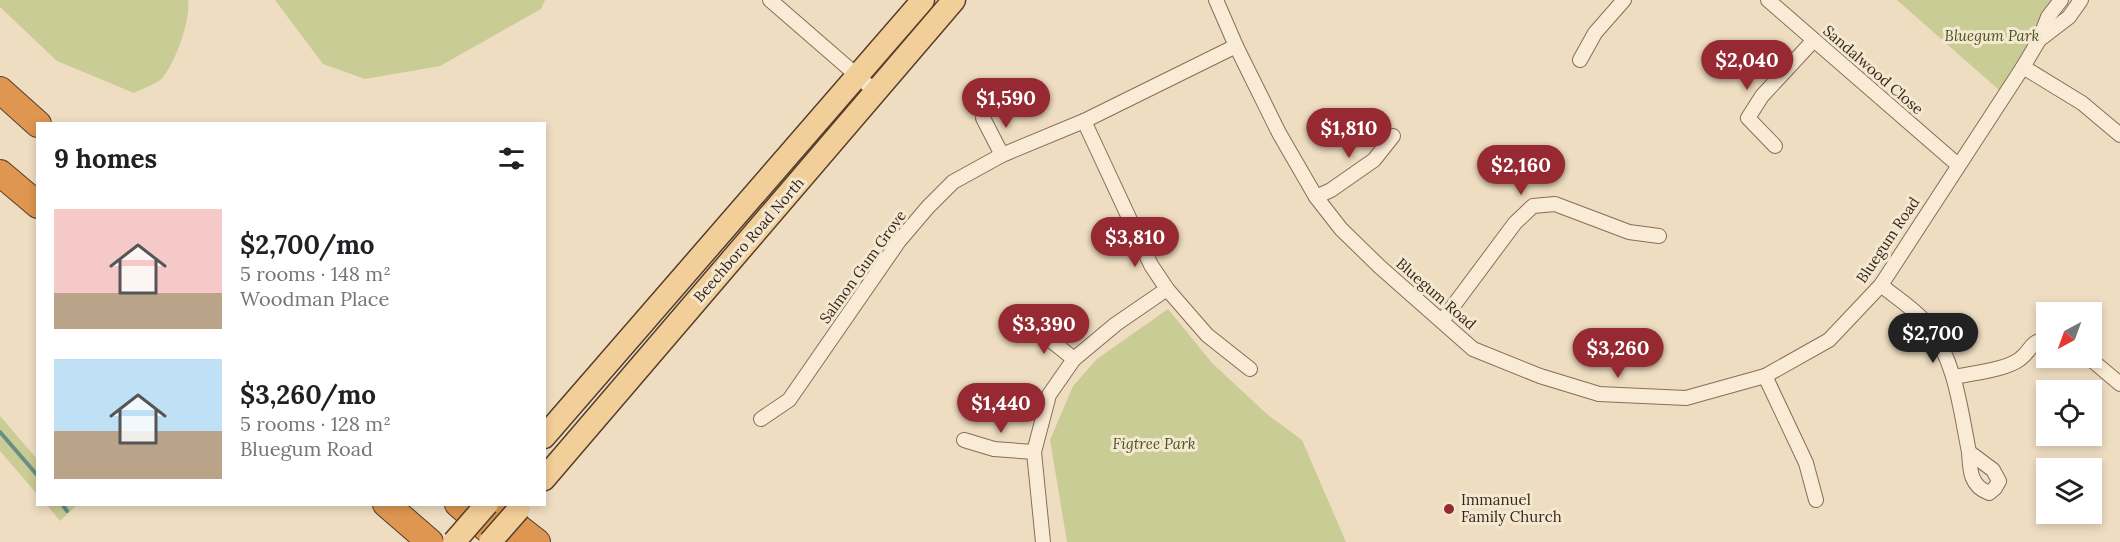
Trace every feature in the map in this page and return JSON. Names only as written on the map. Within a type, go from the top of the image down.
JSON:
[{"type":"highway","points":[[0,90],[36,122]]},
{"type":"highway","points":[[0,173],[36,203]]},
{"type":"highway","points":[[388,506],[430,542]]},
{"type":"highway","points":[[460,506],[502,542]]},
{"type":"highway","points":[[490,506],[537,542]]},
{"type":"main road","name":"Beechboro Road North","points":[[546,435],[923,0]]},
{"type":"main road","name":"Beechboro Road North","points":[[546,477],[954,0]]},
{"type":"main road","points":[[454,542],[485,506]]},
{"type":"main road","points":[[490,542],[521,506]]},
{"type":"street","points":[[770,0],[876,92]]},
{"type":"street","name":"Bluegum Road","points":[[1216,0],[1279,133],[1316,197],[1341,229],[1380,267],[1473,349],[1540,376],[1599,394],[1686,398],[1765,376],[1829,340],[1881,285],[2023,67],[2039,40],[2048,17],[2061,0]]},
{"type":"street","points":[[1580,60],[1595,33],[1624,0]]},
{"type":"street","name":"Sandalwood Close","points":[[1768,0],[1958,165]]},
{"type":"street","name":"Bluegum Road","points":[[2039,40],[2069,17],[2081,0]]},
{"type":"street","points":[[1774,146],[1748,118],[1762,96],[1813,41]]},
{"type":"street","name":"Salmon Gum Grove","points":[[761,419],[789,400],[899,241],[953,182],[1002,156],[1084,121],[1236,46]]},
{"type":"street","points":[[2023,67],[2082,103],[2120,135]]},
{"type":"street","points":[[983,118],[1002,156]]},
{"type":"street","points":[[1084,121],[1151,265],[1167,289],[1207,335],[1250,369]]},
{"type":"street","points":[[1316,197],[1331,190],[1374,160],[1393,136]]},
{"type":"street","points":[[1442,321],[1515,223],[1533,206],[1555,204],[1629,231],[1659,236]]},
{"type":"street","points":[[1881,285],[1926,323],[1944,350],[1954,377],[1969,452]]},
{"type":"street","points":[[1043,542],[1034,452],[1049,395],[1074,359],[1116,324],[1167,289]]},
{"type":"street","points":[[1034,327],[1074,359]]},
{"type":"street","points":[[1954,377],[2005,365],[2020,359],[2036,340]]},
{"type":"street","points":[[2101,368],[2120,384]]},
{"type":"street","points":[[1765,376],[1806,463],[1816,500]]},
{"type":"street","points":[[964,440],[994,449],[1034,452]]},
{"type":"green space","points":[[0,0],[188,0],[188,8],[181,40],[168,70],[158,82],[134,93],[57,61],[0,7]]},
{"type":"green space","points":[[275,0],[545,0],[541,9],[440,66],[365,79],[323,64]]},
{"type":"green space","name":"Bluegum Park","points":[[1897,0],[2056,0],[1999,90]]},
{"type":"green space","name":"Figtree Park","points":[[1168,309],[1212,363],[1268,415],[1302,440],[1346,542],[1067,542],[1050,440],[1073,386],[1097,359]]},
{"type":"green space","points":[[0,416],[36,458],[36,493],[0,451]]},
{"type":"green space","points":[[48,506],[76,506],[60,521]]},
{"type":"waterway","points":[[0,432],[36,474]]},
{"type":"waterway","points":[[63,506],[67,511]]},
{"type":"place","name":"Immanuel Family Church","points":[[1449,509]]}]
